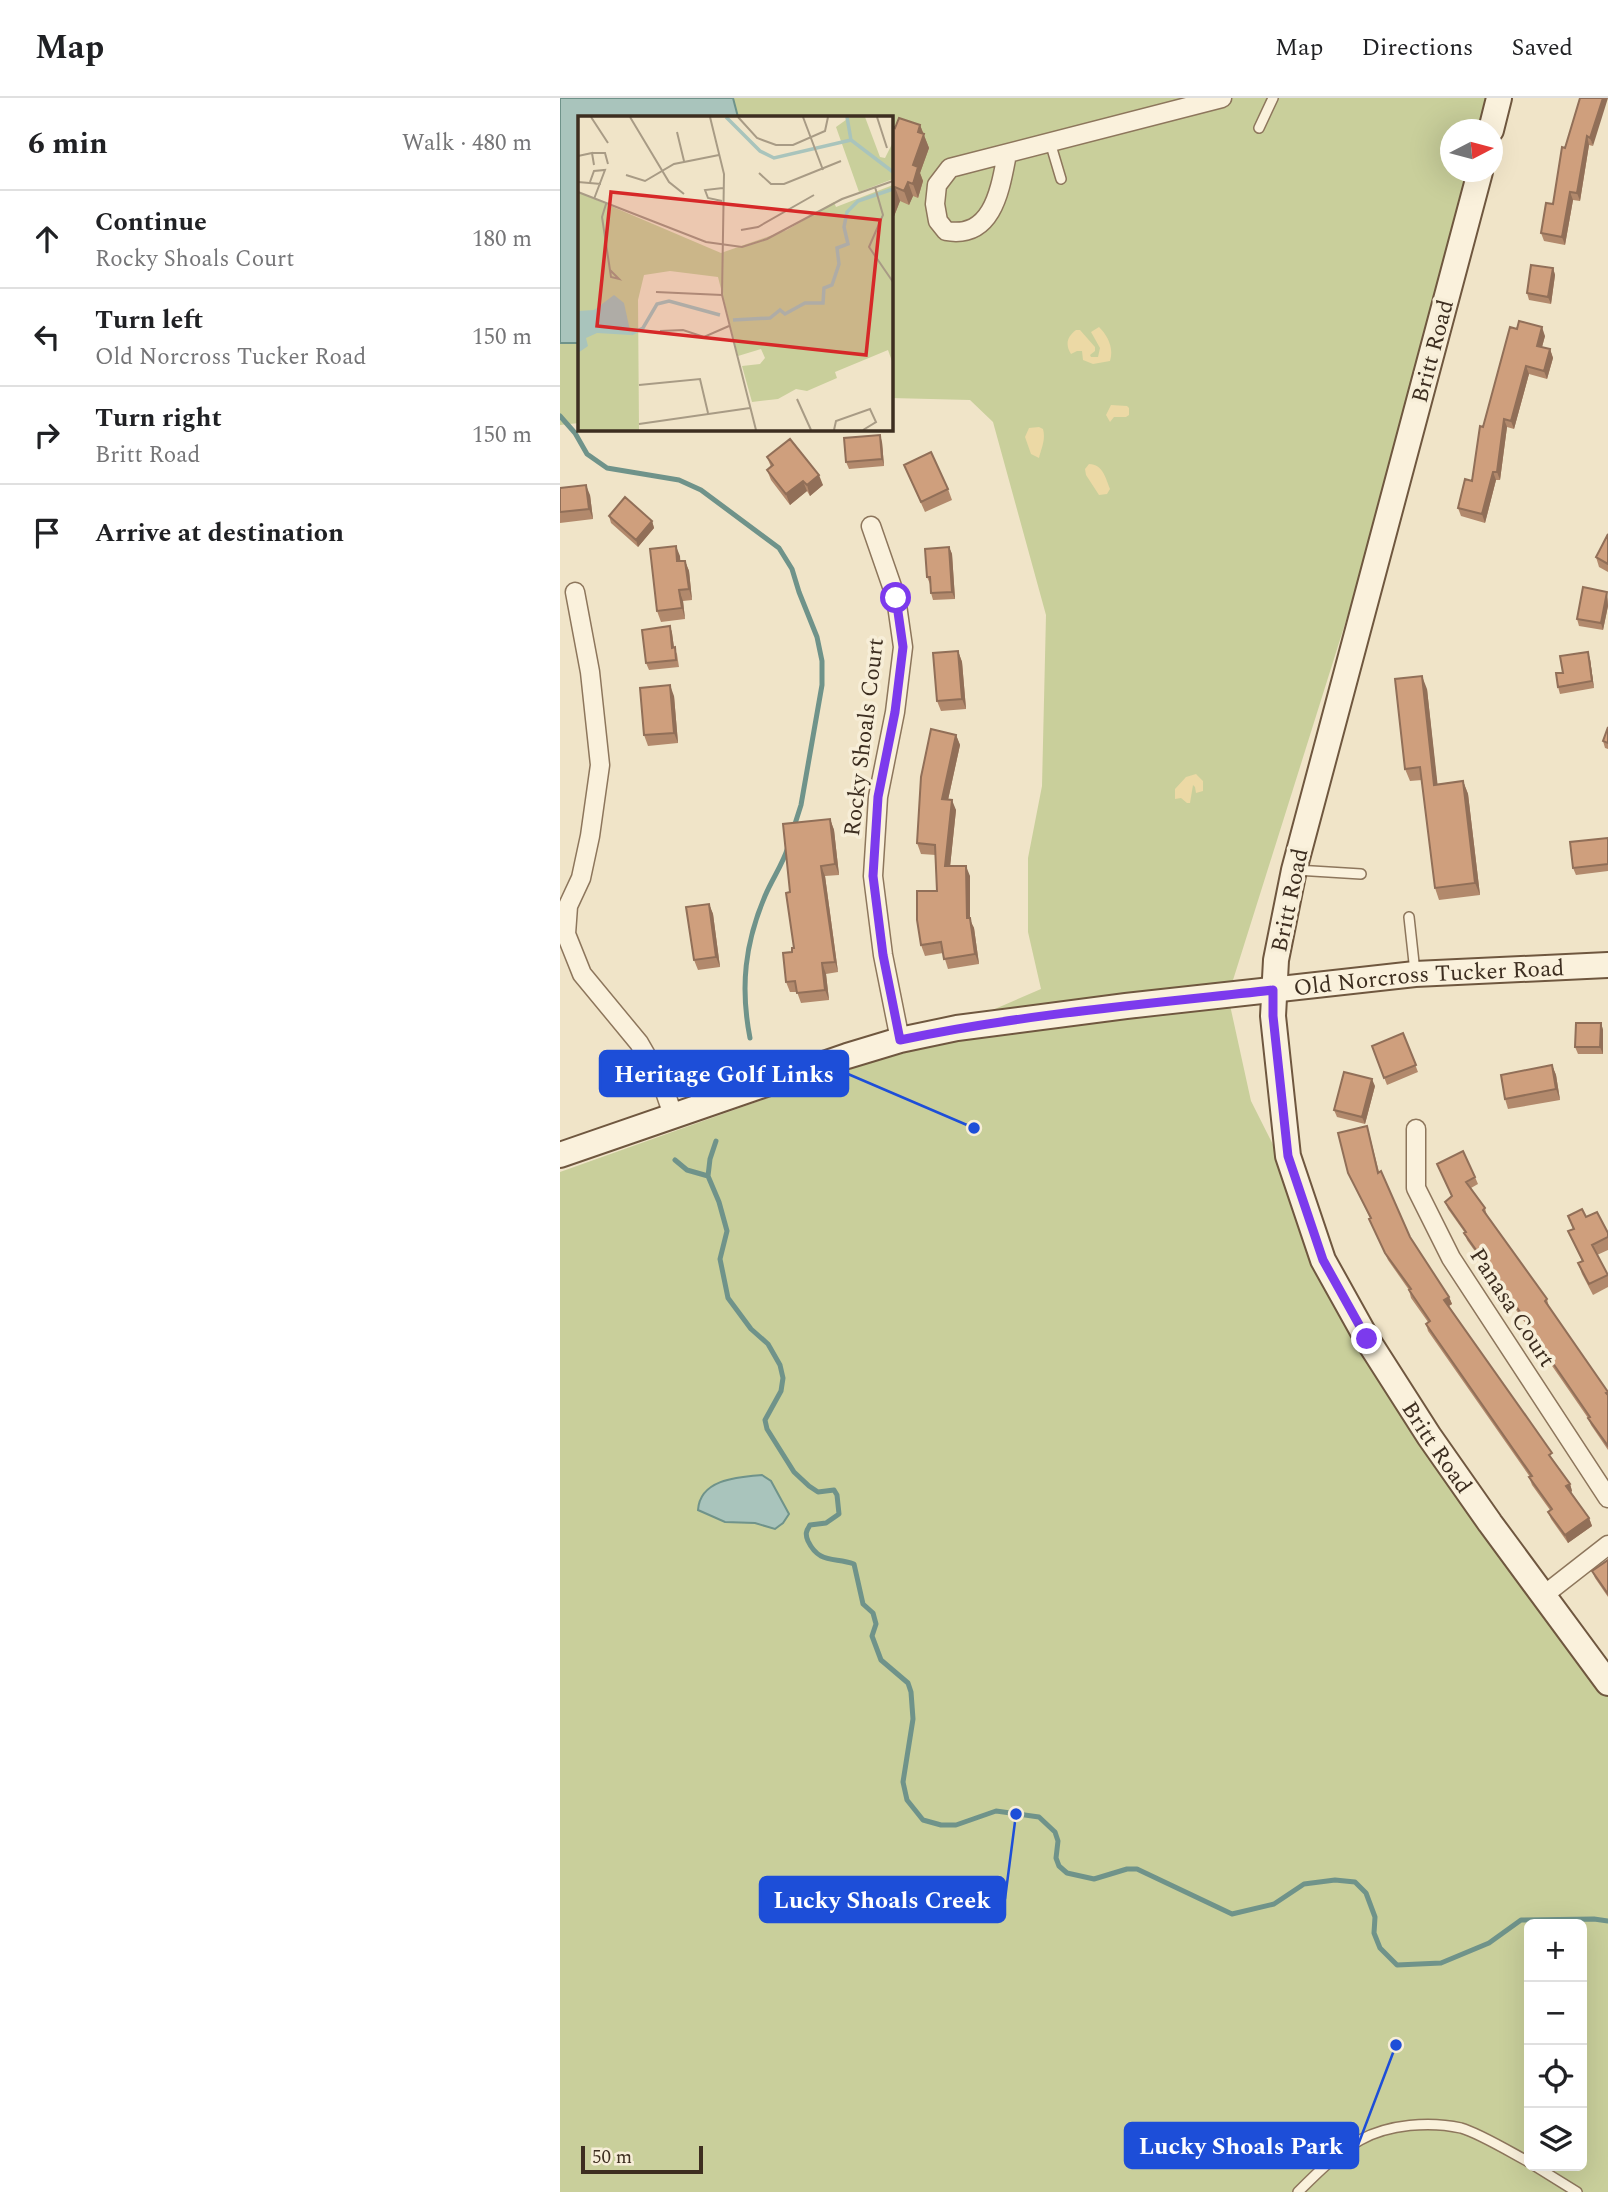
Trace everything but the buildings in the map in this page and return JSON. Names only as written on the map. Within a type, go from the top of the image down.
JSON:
[{"type":"street","points":[[1007,153],[1002,180],[986,220],[972,231],[946,231],[938,221],[935,204],[937,185],[950,168],[1007,153],[1049,142],[1222,98]]},
{"type":"street","points":[[1494,119],[1499,98]]},
{"type":"street","name":"Britt Road","points":[[1477,182],[1294,870],[1276,960],[1273,990],[1275,1028],[1288,1156],[1323,1260],[1367,1339],[1429,1436],[1608,1683]]},
{"type":"street","name":"Rocky Shoals Court","points":[[870,526],[896,598],[903,647],[895,712],[878,797],[873,876],[883,955],[900,1040]]},
{"type":"street","points":[[575,592],[590,672],[600,765],[590,836],[580,878],[568,906],[566,934],[582,974],[639,1043],[662,1083],[673,1115]]},
{"type":"street","name":"Old Norcross Tucker Road","points":[[560,1156],[673,1115],[900,1040],[983,1024],[1415,974],[1608,965]]},
{"type":"street","name":"Panasa Court","points":[[1416,1129],[1416,1188],[1451,1258],[1608,1498]]},
{"type":"street","points":[[1544,1595],[1608,1545]]},
{"type":"lane","points":[[1259,128],[1273,98]]},
{"type":"lane","points":[[1049,142],[1061,179]]},
{"type":"lane","points":[[1294,870],[1361,874]]},
{"type":"lane","points":[[1409,917],[1415,974]]},
{"type":"lane","points":[[1298,2192],[1325,2165],[1361,2139],[1392,2128],[1433,2124],[1463,2129],[1524,2160]]},
{"type":"lane","points":[[1543,2171],[1577,2192]]},
{"type":"green space","points":[[560,98],[1510,98],[1503,121],[1440,119],[1440,182],[1484,182],[1228,996],[1251,1101],[1452,1488],[1608,1667],[1608,2192],[560,2192],[560,1172],[891,1054],[1041,989],[1028,932],[1028,858],[1042,786],[1046,615],[993,422],[970,400],[892,398],[892,116],[578,116],[578,423],[560,425]]},
{"type":"sand","points":[[1099,327],[1109,342],[1110,361],[1093,364],[1083,360],[1082,351],[1071,354],[1068,347],[1069,338],[1076,330],[1080,330],[1095,347],[1091,357],[1098,357],[1100,348],[1091,332]]},
{"type":"sand","points":[[1111,405],[1127,406],[1129,415],[1114,417],[1110,422],[1106,415]]},
{"type":"sand","points":[[1029,428],[1043,429],[1044,437],[1039,458],[1031,454],[1025,437]]},
{"type":"sand","points":[[1089,464],[1098,466],[1103,473],[1110,489],[1107,494],[1099,495],[1086,475],[1085,469]]},
{"type":"sand","points":[[1196,774],[1203,781],[1203,791],[1196,793],[1193,785],[1190,803],[1181,798],[1175,799],[1175,789],[1186,777]]},
{"type":"water","points":[[560,98],[733,98],[738,116],[578,116],[578,343],[560,343]]},
{"type":"water","points":[[762,1475],[771,1481],[789,1514],[775,1529],[755,1523],[725,1522],[698,1510],[705,1492],[713,1486],[732,1479]]},
{"type":"waterway","points":[[560,416],[575,433],[587,454],[607,468],[679,480],[701,490],[779,548],[792,569],[817,637],[822,661],[822,685],[801,805],[794,827]]},
{"type":"waterway","points":[[750,1038],[745,1001],[749,948],[758,914],[788,847]]},
{"type":"waterway","points":[[716,1141],[708,1176],[727,1231],[720,1259],[728,1298],[751,1329],[768,1344],[780,1365],[783,1378],[781,1391],[765,1420],[767,1429],[794,1472],[818,1492],[834,1490],[837,1495],[839,1514],[826,1523],[810,1525],[806,1536],[812,1548],[822,1557],[854,1564],[863,1604],[873,1613],[876,1624],[872,1636],[881,1660],[908,1683],[913,1719],[903,1782],[907,1800],[923,1820],[941,1825],[956,1825],[996,1811],[1039,1817],[1055,1832],[1058,1841],[1056,1858],[1059,1866],[1067,1873],[1094,1879],[1127,1869],[1137,1869],[1232,1914],[1274,1904],[1304,1884],[1335,1880],[1355,1882],[1366,1893],[1375,1917],[1374,1933],[1380,1948],[1397,1965],[1441,1963],[1489,1943],[1521,1920],[1608,1921]]},
{"type":"waterway","points":[[675,1160],[687,1170],[708,1176]]},
{"type":"place","name":"Heritage Golf Links","points":[[974,1128]]},
{"type":"place","name":"Lucky Shoals Creek","points":[[1016,1814]]},
{"type":"place","name":"Lucky Shoals Park","points":[[1396,2045]]},
{"type":"route","points":[[896,598],[903,647],[895,712],[878,797],[873,876],[883,955],[900,1040],[957,1028],[1273,990],[1273,1016],[1288,1156],[1323,1260],[1367,1339]]}]
